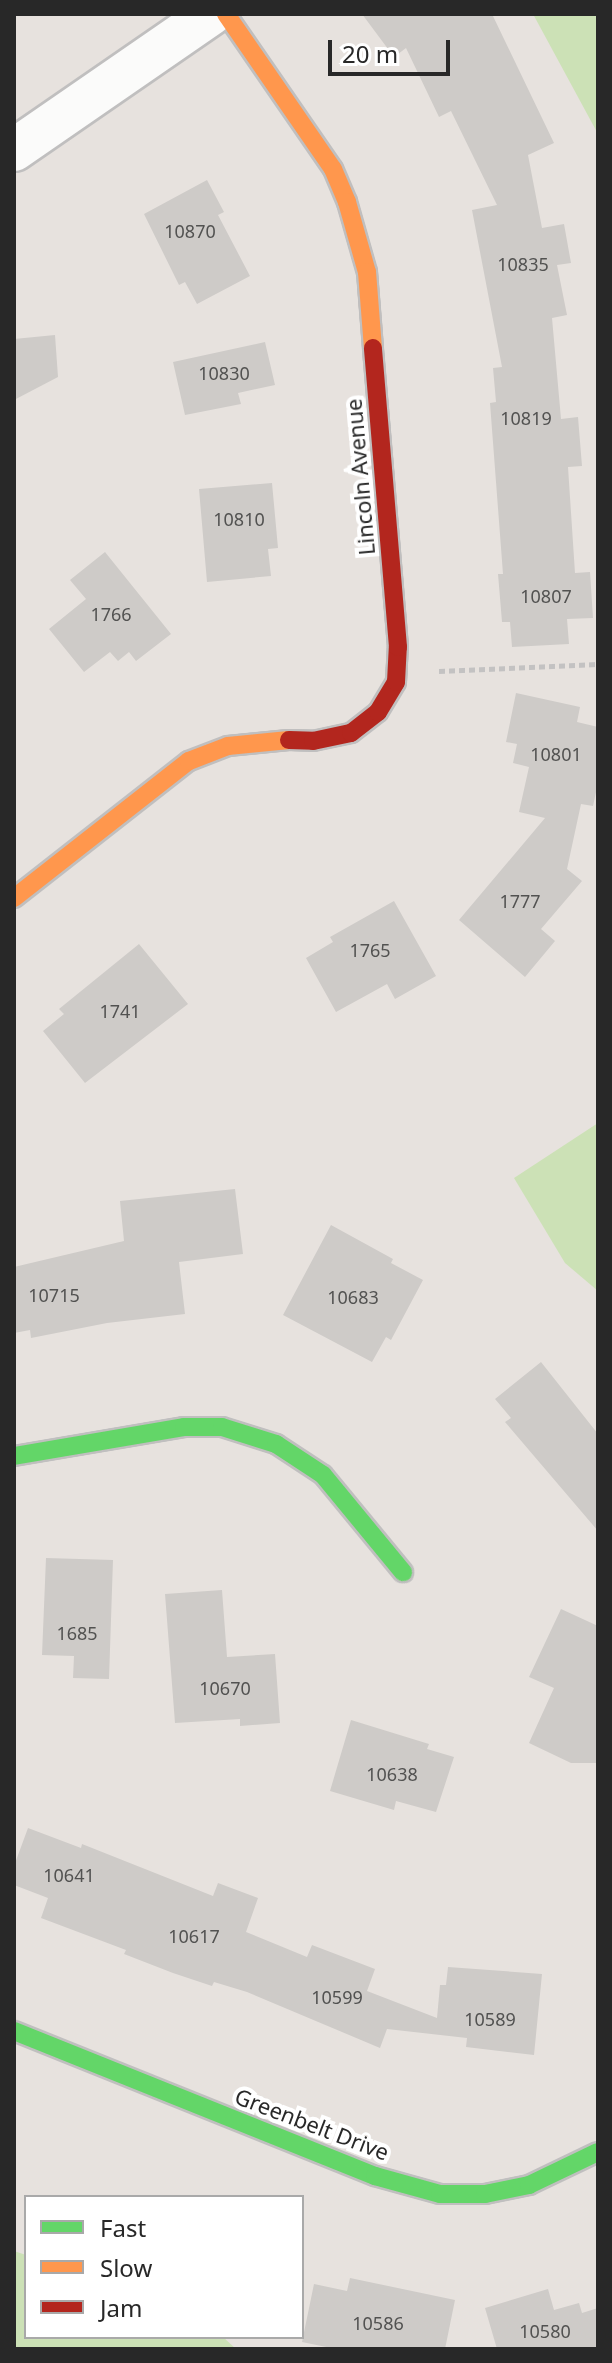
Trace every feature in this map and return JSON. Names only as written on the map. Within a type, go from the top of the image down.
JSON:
[{"type":"street","points":[[14,150],[211,14]]},
{"type":"street","name":"Lincoln Avenue","points":[[14,898],[141,795],[189,761],[228,746],[270,739],[313,741],[351,733],[378,712],[396,682],[398,647],[367,272],[347,202],[333,169],[226,14]]},
{"type":"street","points":[[14,1456],[184,1427],[222,1427],[276,1444],[323,1475],[403,1572]]},
{"type":"street","name":"Greenbelt Drive","points":[[14,2031],[375,2176],[440,2194],[485,2194],[529,2185],[598,2152]]},
{"type":"path","points":[[396,673],[598,664]]},
{"type":"green space","points":[[533,14],[598,14],[598,134]]},
{"type":"green space","points":[[598,1123],[598,1291],[565,1263],[514,1178]]},
{"type":"green space","points":[[14,2251],[24,2254],[24,2339],[225,2339],[236,2349],[14,2349]]},
{"type":"building","points":[[362,14],[492,14],[554,143],[528,155],[542,228],[564,224],[571,263],[557,265],[567,315],[552,318],[561,419],[578,417],[582,466],[568,467],[575,573],[590,572],[593,618],[567,619],[569,644],[512,647],[510,622],[502,622],[498,574],[503,574],[490,403],[496,402],[493,368],[502,367],[472,210],[497,205],[451,111],[439,117],[406,48],[394,57]]},
{"type":"building","points":[[207,180],[224,212],[218,215],[250,276],[197,304],[185,282],[179,285],[144,214]]},
{"type":"building","points":[[55,335],[58,377],[14,400],[14,339]]},
{"type":"building","points":[[265,342],[275,385],[238,393],[241,404],[185,415],[173,362]]},
{"type":"building","points":[[272,483],[278,548],[268,549],[271,576],[207,582],[199,489]]},
{"type":"building","points":[[105,552],[171,634],[136,661],[129,652],[118,661],[110,652],[84,672],[49,629],[86,599],[70,580]]},
{"type":"building","points":[[516,693],[580,707],[577,722],[598,727],[598,783],[593,806],[581,804],[567,869],[582,881],[541,929],[555,941],[525,977],[459,920],[545,818],[519,812],[529,767],[513,763],[517,744],[506,742]]},
{"type":"building","points":[[394,901],[436,976],[395,999],[387,984],[336,1012],[306,958],[333,942],[330,937]]},
{"type":"building","points":[[139,944],[188,1004],[85,1083],[43,1031],[64,1014],[59,1009]]},
{"type":"building","points":[[235,1189],[243,1254],[179,1262],[185,1314],[107,1323],[31,1338],[30,1330],[14,1333],[14,1267],[124,1241],[120,1201]]},
{"type":"building","points":[[331,1225],[393,1259],[391,1263],[423,1280],[391,1340],[386,1337],[372,1362],[283,1315]]},
{"type":"building","points":[[541,1362],[598,1434],[598,1531],[505,1422],[511,1418],[495,1399]]},
{"type":"building","points":[[46,1558],[113,1560],[109,1679],[73,1678],[74,1656],[42,1655]]},
{"type":"building","points":[[222,1590],[227,1657],[275,1654],[280,1723],[240,1726],[240,1719],[175,1723],[165,1594]]},
{"type":"building","points":[[561,1609],[598,1626],[598,1763],[571,1763],[529,1743],[554,1688],[529,1677]]},
{"type":"building","points":[[351,1720],[429,1744],[427,1749],[454,1757],[436,1812],[396,1801],[394,1810],[330,1791]]},
{"type":"building","points":[[28,1828],[81,1848],[82,1844],[213,1896],[218,1883],[258,1898],[246,1932],[307,1957],[312,1945],[375,1969],[367,1991],[437,2018],[440,1985],[446,1985],[448,1967],[542,1974],[534,2055],[466,2047],[467,2038],[387,2029],[380,2048],[247,1992],[214,1982],[212,1986],[173,1973],[124,1954],[126,1950],[41,1918],[48,1898],[14,1885],[14,1866]]},
{"type":"building","points":[[350,2278],[455,2300],[445,2349],[336,2349],[302,2342],[314,2284],[347,2291]]},
{"type":"building","points":[[548,2289],[554,2310],[579,2303],[582,2313],[598,2308],[598,2349],[497,2349],[485,2308]]},
{"type":"traffic: fast","points":[[14,1456],[184,1427],[222,1427],[276,1444],[323,1475],[403,1572]]},
{"type":"traffic: fast","points":[[14,2031],[375,2176],[440,2194],[485,2194],[529,2185],[598,2152]]},
{"type":"traffic: slow","points":[[226,14],[333,169],[347,202],[367,272],[373,348]]},
{"type":"traffic: slow","points":[[14,898],[189,761],[228,746],[289,740]]},
{"type":"traffic: jam","points":[[289,740],[313,741],[351,733],[378,712],[396,682],[398,647],[373,348]]}]
